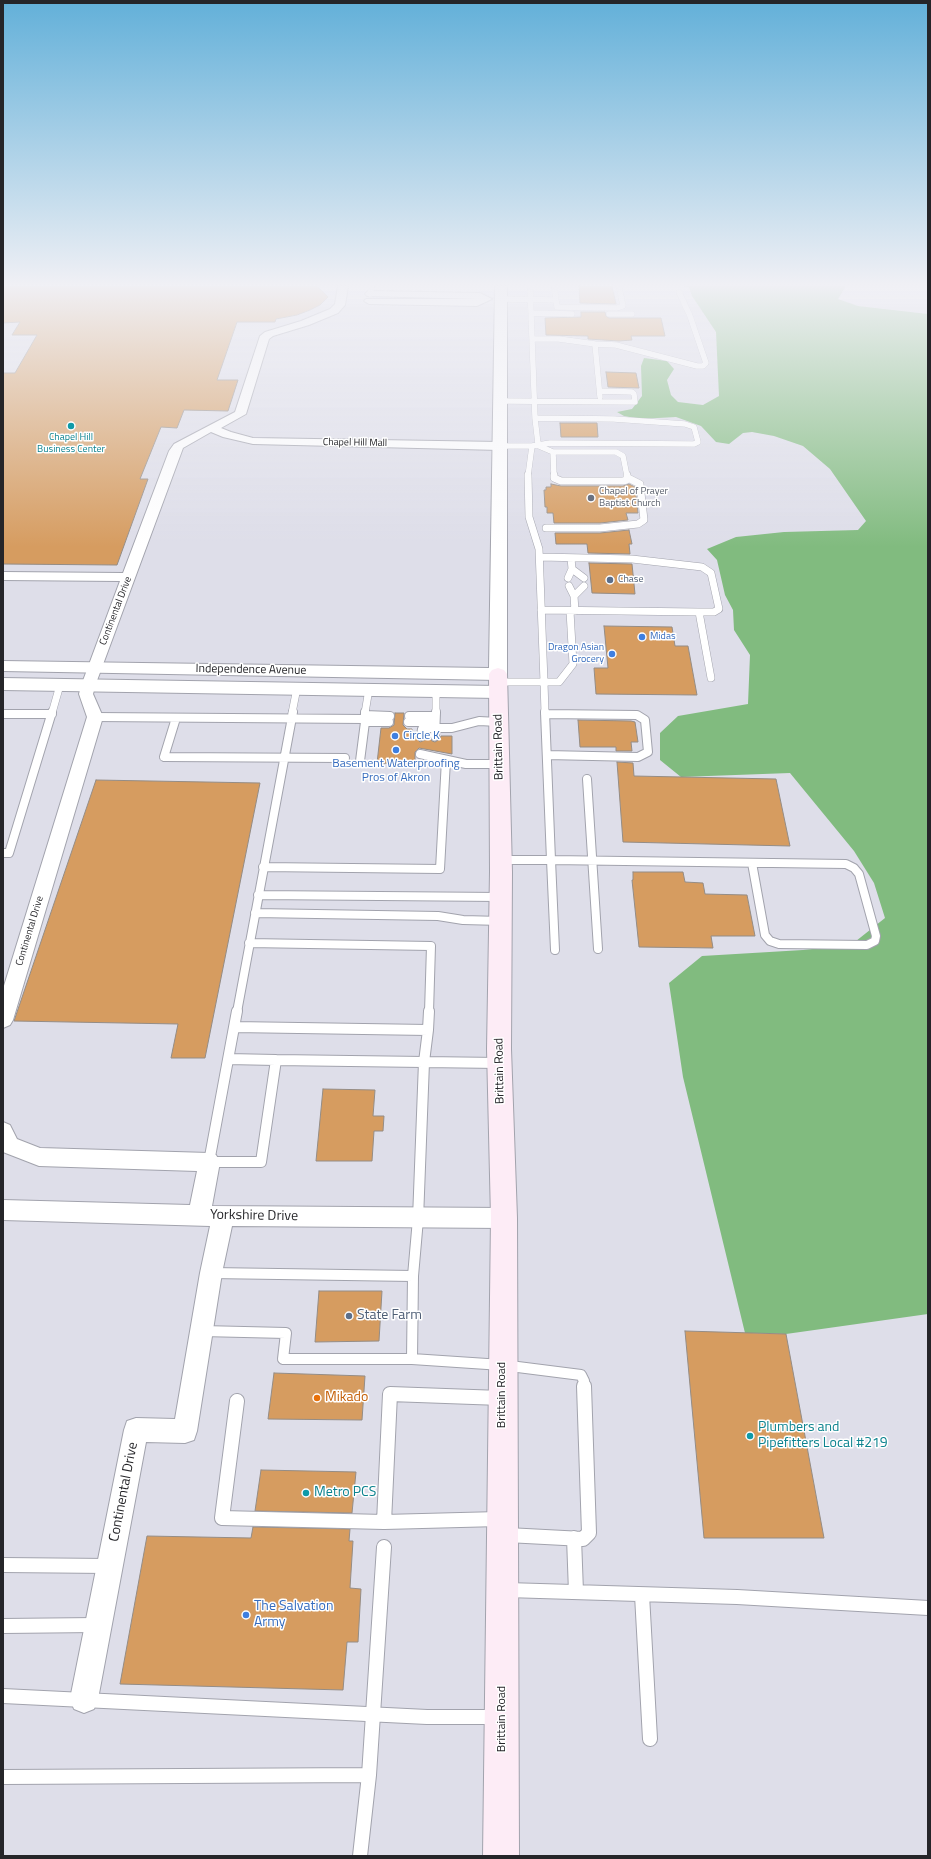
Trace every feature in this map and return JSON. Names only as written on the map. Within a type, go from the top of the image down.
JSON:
[{"type":"main road","name":"Brittain Road","points":[[498,682],[501,860],[500,1062],[504,1218],[500,1856]]},
{"type":"street","name":"Continental Drive","points":[[3,1020],[95,717],[86,694],[88,686],[130,578],[175,450],[178,446],[242,412],[254,373]]},
{"type":"street","name":"Brittain Road","points":[[498,682],[501,401],[500,373]]},
{"type":"street","name":"Chapel Hill Mall","points":[[211,428],[227,435],[252,441],[500,446]]},
{"type":"street","points":[[3,576],[130,578]]},
{"type":"street","name":"Independence Avenue","points":[[3,666],[498,682]]},
{"type":"street","name":"Independence Avenue","points":[[3,684],[436,690],[498,682]]},
{"type":"street","points":[[3,1131],[10,1145],[39,1157],[209,1162],[199,1215]]},
{"type":"street","name":"Yorkshire Drive","points":[[3,1210],[223,1216],[418,1219],[504,1218]]},
{"type":"street","name":"Continental Drive","points":[[84,1699],[136,1430],[185,1431],[211,1273],[223,1216]]},
{"type":"lane","points":[[534,373],[535,445],[528,472],[529,517],[540,557],[555,950]]},
{"type":"lane","points":[[598,373],[601,403]]},
{"type":"lane","points":[[501,401],[601,403],[635,402],[634,394],[632,392],[600,391]]},
{"type":"lane","points":[[500,446],[694,444],[698,442],[694,427],[685,424],[614,419],[535,418]]},
{"type":"lane","points":[[535,445],[547,448],[553,452],[616,452],[623,456],[628,478]]},
{"type":"lane","points":[[553,452],[554,478],[557,480],[623,481],[627,480],[628,478]]},
{"type":"lane","points":[[546,528],[600,528],[638,524],[644,520],[640,484],[628,478]]},
{"type":"lane","points":[[540,557],[649,561],[702,567],[711,573],[719,609],[714,612],[542,610]]},
{"type":"lane","points":[[498,682],[559,682],[573,664],[572,611],[574,596],[581,582],[572,569],[571,558]]},
{"type":"lane","points":[[565,578],[572,569]]},
{"type":"lane","points":[[566,586],[574,596]]},
{"type":"lane","points":[[699,612],[711,678]]},
{"type":"lane","points":[[3,853],[9,853],[60,685]]},
{"type":"lane","points":[[276,1060],[261,1162],[209,1162],[297,688]]},
{"type":"lane","points":[[360,760],[369,689]]},
{"type":"lane","points":[[435,726],[436,690]]},
{"type":"lane","points":[[3,714],[52,714]]},
{"type":"lane","points":[[545,714],[637,715],[645,720],[648,752],[638,757],[547,755]]},
{"type":"lane","points":[[95,717],[389,719]]},
{"type":"lane","points":[[176,718],[164,757],[345,758]]},
{"type":"lane","points":[[409,719],[435,726],[449,732],[479,721],[498,722]]},
{"type":"lane","points":[[421,736],[422,729],[435,726]]},
{"type":"lane","points":[[420,754],[447,758],[466,764],[499,764]]},
{"type":"lane","points":[[264,867],[440,869],[447,758]]},
{"type":"lane","points":[[587,778],[598,949]]},
{"type":"lane","points":[[501,860],[846,864],[854,868],[859,874],[876,936],[875,941],[867,945],[779,944],[770,941],[765,935],[752,863]]},
{"type":"lane","points":[[258,895],[501,909]]},
{"type":"lane","points":[[255,913],[438,916],[463,920],[501,909]]},
{"type":"lane","points":[[249,943],[431,946],[428,1030],[424,1062],[418,1219],[413,1276],[412,1360]]},
{"type":"lane","points":[[234,1027],[428,1030]]},
{"type":"lane","points":[[228,1059],[500,1062]]},
{"type":"lane","points":[[211,1273],[413,1276]]},
{"type":"lane","points":[[202,1331],[286,1334],[283,1360],[412,1360],[502,1364],[581,1375],[584,1381],[588,1533],[583,1539],[502,1527],[384,1522],[222,1518],[237,1401]]},
{"type":"lane","points":[[384,1522],[390,1394],[502,1398]]},
{"type":"lane","points":[[574,1538],[576,1592]]},
{"type":"lane","points":[[360,1856],[369,1775],[384,1547]]},
{"type":"lane","points":[[3,1565],[110,1566]]},
{"type":"lane","points":[[502,1590],[737,1597],[928,1608]]},
{"type":"lane","points":[[642,1595],[650,1739]]},
{"type":"lane","points":[[3,1626],[99,1625]]},
{"type":"lane","points":[[3,1696],[427,1717],[502,1716]]},
{"type":"lane","points":[[3,1777],[369,1775]]},
{"type":"green space","points":[[641,373],[672,373],[667,380],[671,395],[678,402],[703,405],[719,396],[718,373],[928,373],[928,1314],[786,1334],[745,1333],[683,1077],[669,983],[702,956],[803,950],[851,945],[885,918],[874,883],[854,851],[790,773],[681,777],[660,760],[660,733],[678,716],[748,704],[750,655],[734,630],[733,610],[725,595],[717,560],[707,549],[736,537],[784,532],[858,530],[866,521],[830,469],[803,446],[774,436],[752,432],[743,433],[729,444],[716,442],[701,426],[676,417],[640,419],[624,416],[617,412],[632,409],[642,396]]},
{"type":"building","points":[[3,373],[219,373],[217,380],[238,380],[228,411],[184,410],[177,428],[161,427],[140,479],[148,479],[117,565],[3,564]]},
{"type":"building","points":[[606,373],[636,373],[639,388],[608,387]]},
{"type":"building","points":[[560,423],[597,423],[598,437],[561,437]]},
{"type":"building","name":"Chapel of Prayer Baptist Church","points":[[551,484],[561,486],[623,486],[629,484],[635,487],[638,513],[626,513],[628,520],[600,523],[554,523],[553,513],[547,513],[547,507],[545,507],[544,490],[546,490],[546,487],[551,487]]},
{"type":"building","points":[[629,530],[632,544],[629,544],[630,554],[588,553],[587,544],[556,544],[555,533],[600,533]]},
{"type":"building","points":[[589,563],[632,564],[635,594],[592,593]]},
{"type":"building","points":[[604,626],[672,627],[675,646],[688,646],[697,695],[596,694],[594,668],[608,668]]},
{"type":"building","points":[[395,713],[404,713],[403,725],[407,729],[412,729],[412,735],[415,736],[420,742],[425,740],[427,736],[435,742],[440,739],[441,736],[452,736],[452,754],[419,748],[415,752],[415,764],[377,763],[381,728],[389,728],[394,725]]},
{"type":"building","points":[[578,720],[635,722],[638,742],[631,742],[632,751],[616,751],[616,747],[580,747]]},
{"type":"building","points":[[617,762],[633,763],[634,776],[776,779],[790,846],[623,842]]},
{"type":"building","points":[[96,780],[260,783],[205,1058],[171,1058],[178,1024],[14,1021]]},
{"type":"building","points":[[633,872],[683,872],[685,882],[703,883],[705,894],[747,895],[755,936],[711,936],[713,948],[639,947],[632,880]]},
{"type":"building","points":[[323,1089],[375,1090],[373,1116],[384,1116],[383,1131],[374,1131],[372,1161],[316,1161]]},
{"type":"building","name":"State Farm","points":[[319,1291],[382,1291],[379,1341],[315,1342]]},
{"type":"building","name":"Plumbers and Pipefitters Local #219","points":[[685,1331],[786,1334],[824,1538],[704,1538]]},
{"type":"building","name":"Mikado","points":[[274,1373],[365,1376],[362,1420],[268,1419]]},
{"type":"building","name":"Metro PCS","points":[[261,1470],[356,1472],[352,1513],[255,1511]]},
{"type":"building","name":"The Salvation Army","points":[[253,1527],[350,1529],[349,1541],[353,1541],[350,1588],[361,1589],[358,1642],[347,1642],[343,1690],[120,1684],[147,1536],[251,1538]]},
{"type":"place","name":"Chapel Hill Business Center","points":[[71,426]]},
{"type":"place","name":"Chapel of Prayer Baptist Church","points":[[591,498]]},
{"type":"place","name":"Chase","points":[[610,580]]},
{"type":"place","name":"Midas","points":[[642,637]]},
{"type":"place","name":"Dragon Asian Grocery","points":[[612,654]]},
{"type":"place","name":"Circle K","points":[[395,736]]},
{"type":"place","name":"Basement Waterproofing Pros of Akron","points":[[396,750]]},
{"type":"place","name":"State Farm","points":[[349,1316]]},
{"type":"place","name":"Mikado","points":[[317,1398]]},
{"type":"place","name":"Plumbers and Pipefitters Local #219","points":[[750,1436]]},
{"type":"place","name":"Metro PCS","points":[[306,1493]]},
{"type":"place","name":"The Salvation Army","points":[[246,1615]]}]
